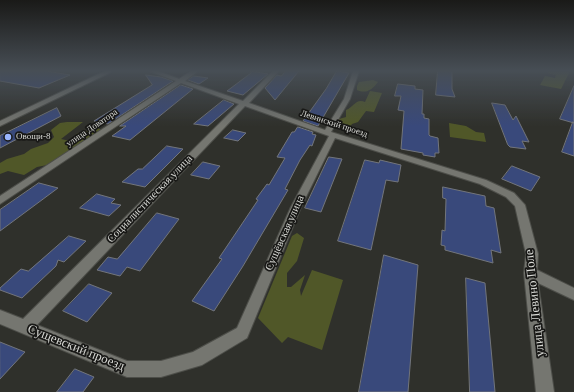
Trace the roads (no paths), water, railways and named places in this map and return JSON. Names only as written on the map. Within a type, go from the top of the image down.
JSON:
[{"type":"street","points":[[0,124],[72,89]]},
{"type":"street","name":"улица Доватора","points":[[0,201],[168,89]]},
{"type":"street","name":"Левинский проезд","points":[[201,89],[330,134],[483,182],[510,195]]},
{"type":"street","name":"Социалистическая улица","points":[[25,327],[258,89]]},
{"type":"street","name":"Сущёвская улица","points":[[242,333],[296,207],[347,99],[350,89]]},
{"type":"street","name":"улица Левино Поле","points":[[510,195],[520,205],[532,254],[530,273],[545,392]]},
{"type":"street","points":[[530,273],[574,294]]},
{"type":"street","name":"Сущевский проезд","points":[[0,317],[127,369],[161,369],[196,359],[242,333]]},
{"type":"place","name":"Овощи-8","points":[[8,137]]}]
